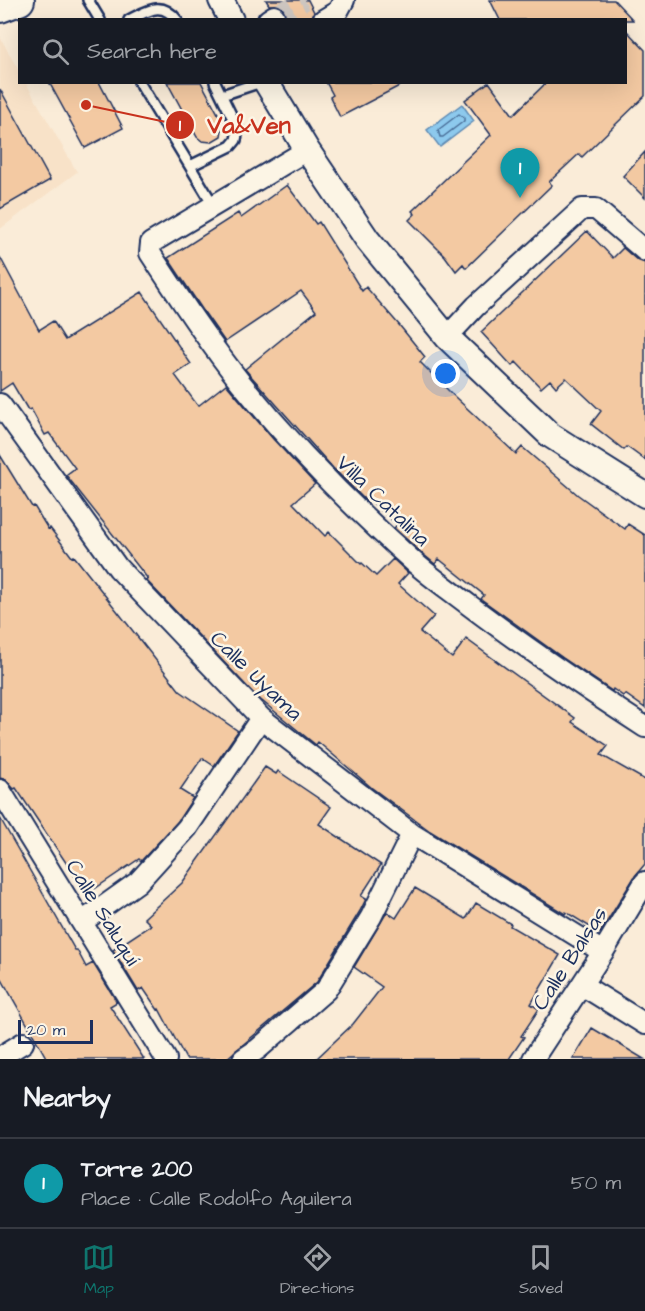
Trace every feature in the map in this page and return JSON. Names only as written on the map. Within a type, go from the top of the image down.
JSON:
[{"type":"main road","points":[[0,8],[19,0]]},
{"type":"street","points":[[326,18],[338,11],[344,0]]},
{"type":"street","points":[[267,84],[307,150],[367,239],[447,337],[550,435],[645,495]]},
{"type":"street","points":[[214,206],[307,150]]},
{"type":"street","name":"Villa Catalina","points":[[214,206],[151,243],[149,248],[150,253],[194,320],[240,382],[291,442],[348,500],[417,564],[542,658],[645,727]]},
{"type":"street","points":[[447,337],[476,306],[582,209],[596,209],[645,251]]},
{"type":"street","name":"Calle Uyama","points":[[0,404],[118,568],[261,718],[412,834],[603,952]]},
{"type":"street","points":[[82,922],[138,882],[187,828],[261,718]]},
{"type":"street","name":"Calle Saluquí","points":[[0,790],[166,1059]]},
{"type":"street","points":[[243,1059],[258,1050],[326,990],[371,917],[412,834]]},
{"type":"street","name":"Calle Balsas","points":[[533,1059],[603,952],[645,882]]},
{"type":"street","points":[[582,985],[645,1024]]},
{"type":"street","points":[[0,1057],[23,1043]]},
{"type":"lane","points":[[88,0],[99,18]]},
{"type":"lane","points":[[133,18],[156,7],[165,8],[175,18]]},
{"type":"lane","points":[[140,84],[214,206]]},
{"type":"lane","points":[[190,166],[231,146],[236,140],[238,129],[216,84]]},
{"type":"lane","points":[[222,95],[255,84]]},
{"type":"shaded area","points":[[0,37],[18,69],[18,84],[27,84],[77,172],[0,229]]},
{"type":"water","points":[[462,104],[474,121],[440,147],[427,130]]},
{"type":"building","points":[[266,0],[308,0],[314,12],[312,18],[285,18],[284,9],[279,5],[269,5]]},
{"type":"building","points":[[490,0],[614,0],[633,20],[627,20],[627,18],[499,18]]},
{"type":"building","points":[[627,31],[645,50],[645,96],[582,157],[579,154],[549,182],[552,185],[466,268],[463,264],[456,271],[445,256],[409,220],[415,214],[412,211],[491,135],[465,100],[486,84],[490,84],[513,115],[545,84],[627,84]]},
{"type":"building","points":[[50,84],[100,84],[123,128],[85,148]]},
{"type":"building","points":[[168,84],[202,84],[223,123],[221,136],[211,142],[202,141],[197,137]]},
{"type":"building","points":[[327,84],[403,84],[340,117],[330,97],[333,95]]},
{"type":"building","points":[[0,89],[50,180],[0,209]]},
{"type":"building","points":[[645,152],[645,198],[623,176]]},
{"type":"building","points":[[287,185],[316,224],[319,222],[362,291],[366,287],[425,357],[420,362],[455,397],[516,454],[522,447],[578,495],[625,529],[628,524],[645,535],[645,708],[625,694],[623,696],[613,689],[612,691],[563,658],[481,599],[484,595],[439,559],[435,564],[424,555],[394,528],[397,525],[371,501],[368,503],[333,468],[245,369],[316,311],[301,291],[225,342],[204,312],[168,258],[238,213],[241,218]]},
{"type":"building","points":[[587,231],[613,258],[623,248],[637,260],[645,263],[645,460],[627,447],[624,450],[591,424],[601,411],[566,378],[556,387],[550,380],[541,388],[516,362],[512,366],[481,332]]},
{"type":"building","points":[[0,257],[39,330],[53,321],[65,340],[142,292],[191,364],[175,375],[198,406],[226,384],[315,484],[293,503],[325,536],[329,532],[376,576],[393,559],[408,573],[398,584],[434,616],[420,632],[452,658],[466,639],[575,718],[572,722],[608,746],[601,755],[645,780],[645,864],[635,876],[600,933],[430,831],[372,788],[318,742],[316,745],[257,697],[146,580],[148,579],[66,475],[75,468],[49,433],[45,435],[31,409],[28,410],[12,383],[0,391]]},
{"type":"building","points":[[0,455],[48,529],[50,528],[72,557],[74,556],[180,691],[238,731],[214,766],[202,758],[180,790],[193,798],[178,821],[141,861],[139,859],[87,894],[16,788],[14,789],[6,780],[0,778]]},
{"type":"building","points":[[265,767],[276,774],[278,771],[331,807],[319,824],[381,865],[361,896],[366,899],[360,911],[317,982],[226,1059],[186,1059],[159,1009],[143,988],[138,991],[113,950],[151,925],[144,918],[182,883]]},
{"type":"building","points":[[0,818],[75,950],[86,967],[93,963],[117,1002],[110,1006],[144,1059],[47,1059],[0,976]]},
{"type":"building","points":[[415,888],[466,919],[476,903],[560,955],[531,1004],[539,1009],[521,1036],[524,1037],[509,1059],[316,1059],[353,1024],[382,987],[354,967],[387,912],[396,918]]},
{"type":"building","points":[[592,1028],[644,1059],[573,1059]]},
{"type":"tunnel","points":[[274,16],[305,0]]},
{"type":"place","name":"Va&Ven","points":[[86,105]]},
{"type":"place","name":"Torre 200","points":[[520,198]]}]
